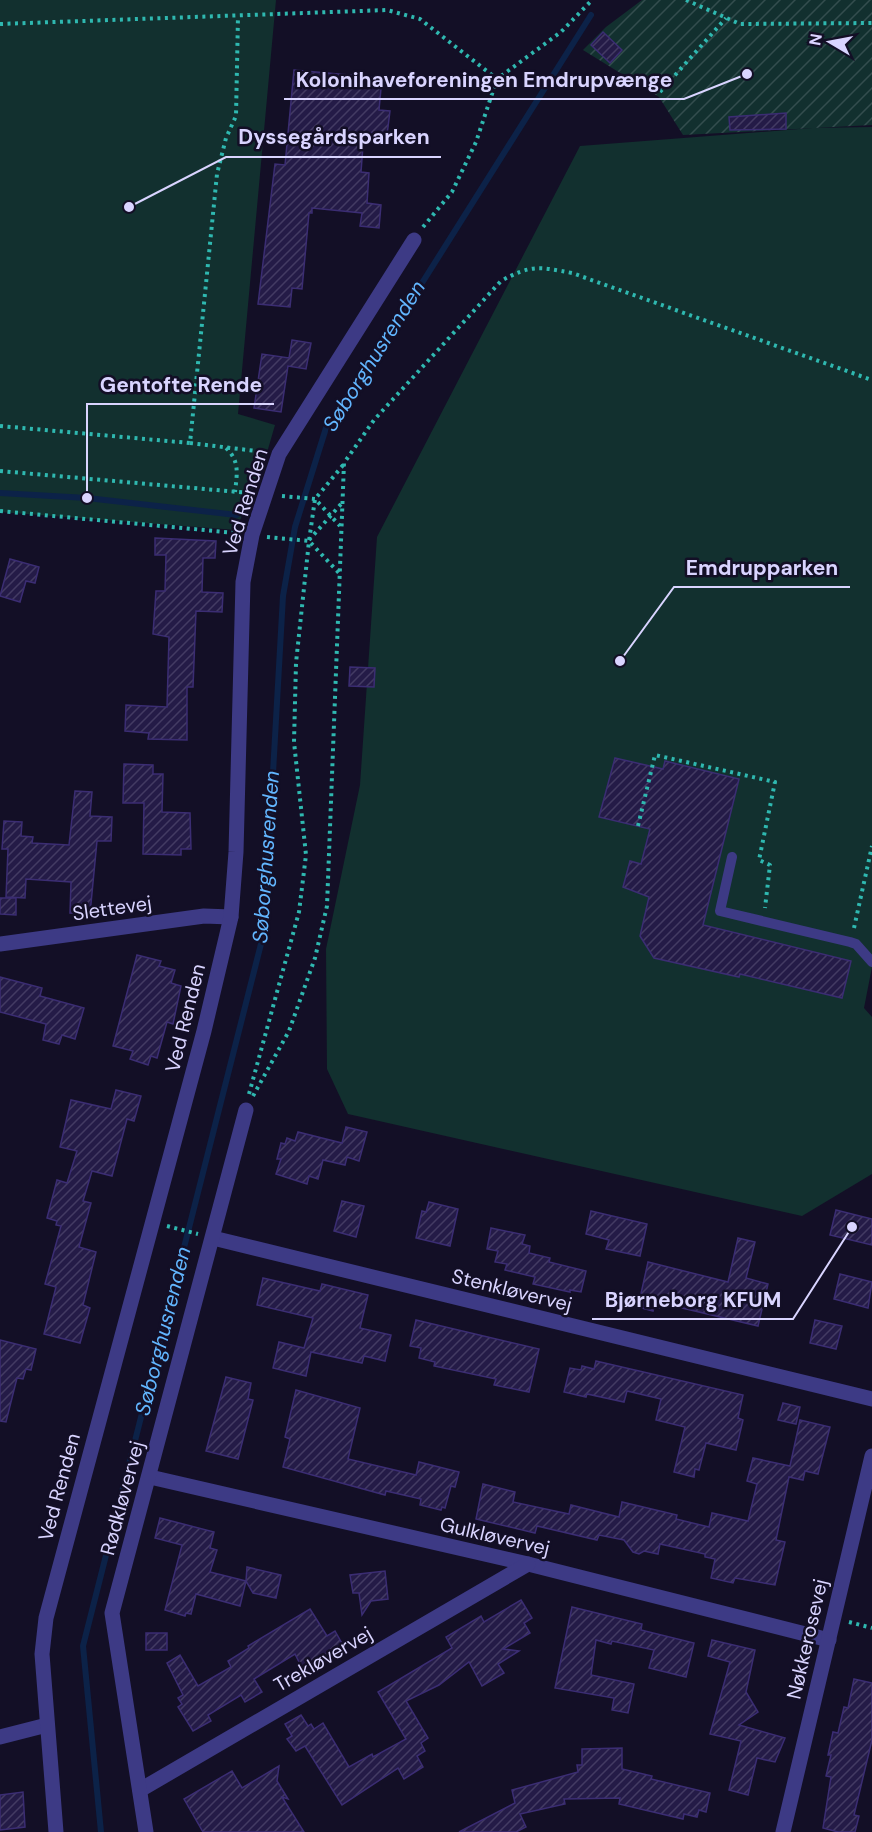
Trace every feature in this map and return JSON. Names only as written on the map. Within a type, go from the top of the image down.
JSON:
[{"type":"street","name":"Ved Renden","points":[[56,1832],[42,1654],[46,1618],[204,1031],[231,917],[236,852],[243,582],[258,536],[266,495],[279,454],[414,240]]},
{"type":"street","name":"Slettevej","points":[[0,944],[204,916],[231,917]]},
{"type":"street","name":"Rødkløvervej","points":[[146,1832],[112,1613],[246,1110]]},
{"type":"street","name":"Stenkløvervej","points":[[213,1238],[872,1399]]},
{"type":"street","name":"Nøkkerosevej","points":[[783,1832],[872,1456]]},
{"type":"street","name":"Gulkløvervej","points":[[150,1477],[528,1564],[829,1640]]},
{"type":"street","name":"Trekløvervej","points":[[140,1790],[528,1564]]},
{"type":"street","points":[[0,1737],[47,1725]]},
{"type":"lane","points":[[732,857],[720,910],[850,942],[872,962]]},
{"type":"path","points":[[414,240],[452,192],[476,142],[497,79],[561,32],[592,0]]},
{"type":"path","points":[[686,0],[740,24],[872,23]]},
{"type":"path","points":[[0,24],[387,10],[420,19],[497,79]]},
{"type":"path","points":[[190,443],[217,174],[226,138],[236,116],[238,16]]},
{"type":"path","points":[[660,92],[726,18]]},
{"type":"path","points":[[246,1110],[260,1048],[299,912],[306,855],[294,742],[296,663],[314,499],[344,463],[374,420],[501,281],[523,268],[545,268],[572,273],[872,380]]},
{"type":"path","points":[[0,426],[190,443],[279,454]]},
{"type":"path","points":[[225,448],[234,455],[237,465],[235,492]]},
{"type":"path","points":[[246,1110],[289,1031],[315,958],[327,906],[344,463]]},
{"type":"path","points":[[0,471],[314,499],[341,527]]},
{"type":"path","points":[[309,541],[342,503]]},
{"type":"path","points":[[0,511],[309,541],[339,573]]},
{"type":"path","points":[[638,826],[655,755],[775,782],[759,860],[770,865],[763,921]]},
{"type":"path","points":[[850,942],[872,846]]},
{"type":"path","points":[[152,1221],[213,1238]]},
{"type":"path","points":[[834,1619],[872,1628]]},
{"type":"green space","points":[[0,0],[276,0],[238,414],[275,425],[264,463],[236,530],[0,512]]},
{"type":"green space","points":[[642,0],[872,0],[872,125],[683,135],[659,97],[583,50],[606,27]]},
{"type":"green space","points":[[872,127],[872,967],[864,1008],[872,1017],[872,1174],[802,1216],[348,1114],[327,1069],[326,949],[360,785],[377,537],[580,146],[812,128]]},
{"type":"building","points":[[603,32],[622,50],[610,63],[591,45]]},
{"type":"building","points":[[294,70],[382,78],[379,110],[390,111],[387,135],[364,132],[361,172],[369,173],[367,203],[381,205],[379,228],[360,226],[362,213],[312,208],[312,213],[309,213],[302,289],[292,288],[290,307],[258,304],[275,164],[285,165]]},
{"type":"building","points":[[786,113],[786,129],[730,130],[729,117]]},
{"type":"building","points":[[292,340],[311,343],[306,369],[288,366],[281,412],[254,408],[262,354],[289,358]]},
{"type":"building","points":[[155,538],[216,541],[215,558],[203,558],[202,592],[223,593],[222,612],[196,611],[193,687],[187,687],[187,740],[148,739],[149,733],[125,731],[126,705],[167,707],[169,637],[153,634],[156,591],[165,591],[166,555],[155,555]]},
{"type":"building","points":[[10,559],[39,567],[35,583],[26,581],[20,602],[0,596]]},
{"type":"building","points":[[350,667],[375,668],[374,687],[349,686]]},
{"type":"building","points":[[615,758],[663,769],[665,761],[739,779],[703,925],[851,961],[842,998],[740,974],[739,977],[654,958],[640,936],[649,897],[623,887],[630,861],[641,864],[650,829],[599,817]]},
{"type":"building","points":[[124,764],[153,765],[153,774],[163,774],[162,812],[190,813],[191,849],[181,849],[181,855],[143,854],[144,803],[123,803]]},
{"type":"building","points":[[75,791],[92,792],[90,816],[112,817],[111,841],[97,841],[90,914],[70,913],[71,882],[26,879],[25,898],[6,897],[8,849],[2,849],[4,821],[22,822],[21,836],[33,837],[32,843],[69,845]]},
{"type":"building","points":[[0,898],[16,898],[16,915],[0,914]]},
{"type":"building","points":[[137,955],[161,961],[159,966],[175,970],[171,983],[181,986],[173,1024],[167,1022],[157,1058],[151,1056],[148,1065],[130,1059],[133,1051],[113,1046]]},
{"type":"building","points":[[0,977],[42,988],[40,996],[84,1008],[75,1039],[62,1035],[59,1044],[43,1040],[46,1024],[0,1012]]},
{"type":"building","points":[[116,1090],[141,1096],[134,1121],[127,1119],[112,1176],[92,1171],[83,1201],[91,1203],[79,1247],[96,1252],[83,1305],[90,1308],[80,1343],[44,1334],[56,1287],[45,1284],[61,1226],[56,1225],[57,1221],[47,1218],[57,1180],[67,1183],[77,1151],[60,1147],[71,1100],[111,1109]]},
{"type":"building","points":[[346,1127],[367,1132],[359,1161],[347,1157],[345,1165],[323,1160],[318,1179],[309,1176],[307,1184],[276,1174],[281,1159],[277,1159],[281,1143],[285,1144],[287,1138],[295,1141],[298,1132],[342,1143]]},
{"type":"building","points":[[342,1201],[364,1206],[356,1237],[334,1231]]},
{"type":"building","points":[[429,1202],[458,1209],[450,1246],[416,1238],[422,1211],[426,1212]]},
{"type":"building","points":[[836,1210],[872,1219],[872,1245],[830,1235]]},
{"type":"building","points":[[591,1211],[647,1224],[640,1256],[606,1249],[609,1240],[586,1234]]},
{"type":"building","points":[[491,1228],[525,1235],[522,1244],[530,1246],[529,1253],[550,1258],[549,1262],[586,1271],[581,1292],[570,1290],[570,1292],[533,1284],[535,1277],[505,1270],[507,1264],[495,1262],[498,1251],[487,1249]]},
{"type":"building","points":[[738,1238],[755,1242],[746,1278],[768,1284],[758,1326],[661,1303],[659,1308],[654,1307],[653,1311],[638,1307],[648,1262],[728,1282]]},
{"type":"building","points":[[840,1274],[872,1282],[868,1308],[834,1299]]},
{"type":"building","points":[[263,1278],[320,1291],[322,1284],[368,1295],[360,1328],[391,1335],[385,1361],[364,1356],[362,1363],[311,1352],[306,1376],[273,1368],[279,1342],[304,1348],[313,1318],[257,1305]]},
{"type":"building","points":[[416,1320],[539,1349],[529,1392],[494,1385],[496,1379],[434,1366],[435,1362],[419,1358],[421,1348],[410,1346]]},
{"type":"building","points":[[815,1320],[842,1326],[836,1349],[810,1343]]},
{"type":"building","points":[[0,1340],[36,1349],[31,1370],[26,1369],[23,1379],[17,1378],[6,1422],[0,1421]]},
{"type":"building","points":[[596,1361],[743,1395],[738,1418],[743,1420],[736,1450],[706,1443],[699,1470],[695,1469],[694,1477],[674,1472],[685,1427],[656,1420],[661,1399],[627,1391],[624,1402],[587,1394],[586,1397],[564,1392],[570,1368],[581,1370],[582,1366],[594,1369]]},
{"type":"building","points":[[226,1377],[251,1383],[248,1399],[253,1400],[238,1459],[206,1451]]},
{"type":"building","points":[[296,1390],[360,1408],[348,1459],[416,1475],[419,1462],[459,1472],[455,1487],[451,1486],[445,1508],[442,1507],[441,1510],[420,1505],[421,1499],[386,1491],[385,1495],[283,1467],[290,1439],[285,1437]]},
{"type":"building","points":[[783,1403],[800,1407],[796,1424],[778,1420]]},
{"type":"building","points":[[800,1420],[830,1427],[818,1474],[805,1471],[803,1480],[789,1477],[776,1540],[785,1542],[775,1585],[735,1578],[733,1583],[711,1578],[715,1559],[705,1557],[705,1554],[660,1544],[658,1554],[644,1551],[639,1554],[633,1552],[624,1540],[599,1535],[597,1540],[537,1526],[535,1533],[476,1519],[483,1484],[515,1492],[513,1502],[569,1514],[571,1505],[619,1517],[622,1502],[677,1515],[676,1519],[709,1527],[712,1513],[748,1521],[757,1484],[747,1481],[753,1458],[790,1466]]},
{"type":"building","points":[[160,1518],[214,1532],[210,1548],[217,1550],[210,1572],[246,1581],[240,1606],[196,1594],[191,1614],[186,1613],[185,1616],[165,1610],[182,1545],[155,1538]]},
{"type":"building","points":[[247,1567],[281,1575],[276,1598],[253,1593],[246,1581]]},
{"type":"building","points":[[385,1571],[388,1599],[371,1601],[362,1615],[359,1593],[353,1593],[350,1575]]},
{"type":"building","points":[[521,1600],[532,1618],[524,1623],[530,1633],[503,1649],[519,1651],[498,1664],[504,1673],[482,1686],[469,1662],[439,1685],[406,1701],[428,1738],[421,1743],[425,1751],[417,1756],[423,1767],[404,1779],[398,1768],[342,1805],[305,1746],[296,1751],[287,1739],[292,1736],[285,1724],[301,1715],[308,1726],[311,1724],[314,1729],[323,1723],[349,1767],[406,1739],[378,1692],[452,1648],[446,1637],[481,1616],[484,1622]]},
{"type":"building","points":[[572,1607],[642,1624],[641,1630],[694,1643],[686,1677],[649,1668],[654,1650],[596,1640],[591,1675],[634,1684],[628,1713],[612,1710],[614,1698],[555,1688]]},
{"type":"building","points":[[310,1609],[327,1636],[335,1631],[344,1647],[303,1670],[295,1654],[254,1679],[262,1692],[245,1702],[241,1695],[208,1715],[211,1721],[193,1731],[178,1707],[182,1704],[178,1698],[183,1695],[167,1663],[180,1655],[198,1686],[231,1667],[228,1661],[249,1648],[248,1646]]},
{"type":"building","points":[[146,1633],[167,1633],[167,1650],[146,1650]]},
{"type":"building","points":[[712,1640],[755,1650],[746,1692],[758,1712],[739,1725],[785,1738],[775,1762],[757,1758],[748,1795],[729,1790],[741,1741],[710,1734],[730,1662],[708,1656]]},
{"type":"building","points":[[854,1679],[872,1683],[872,1740],[854,1815],[859,1816],[855,1832],[838,1832],[823,1828],[831,1777],[826,1776],[831,1755],[828,1755],[833,1732],[838,1733],[844,1707],[848,1708]]},
{"type":"building","points":[[622,1748],[622,1769],[652,1776],[651,1779],[710,1793],[706,1812],[699,1810],[697,1817],[684,1814],[683,1819],[619,1804],[620,1798],[564,1799],[565,1804],[520,1814],[526,1827],[516,1832],[459,1832],[515,1803],[512,1790],[578,1772],[577,1765],[582,1765],[582,1749]]},
{"type":"building","points":[[279,1766],[277,1781],[288,1799],[282,1797],[304,1832],[203,1832],[184,1799],[232,1771],[242,1788]]},
{"type":"building","points":[[23,1792],[25,1827],[0,1830],[0,1795]]},
{"type":"waterway","name":"Søborghusrenden","points":[[101,1832],[83,1646],[264,932],[283,596],[295,527],[326,428],[393,329],[591,15]]},
{"type":"waterway","points":[[0,493],[87,498],[237,515]]},
{"type":"place","name":"Kolonihaveforeningen Emdrupvænge","points":[[747,74]]},
{"type":"place","name":"Dyssegårdsparken","points":[[129,207]]},
{"type":"place","name":"Gentofte Rende","points":[[87,498]]},
{"type":"place","name":"Emdrupparken","points":[[620,661]]},
{"type":"place","name":"Bjørneborg KFUM","points":[[852,1227]]}]
